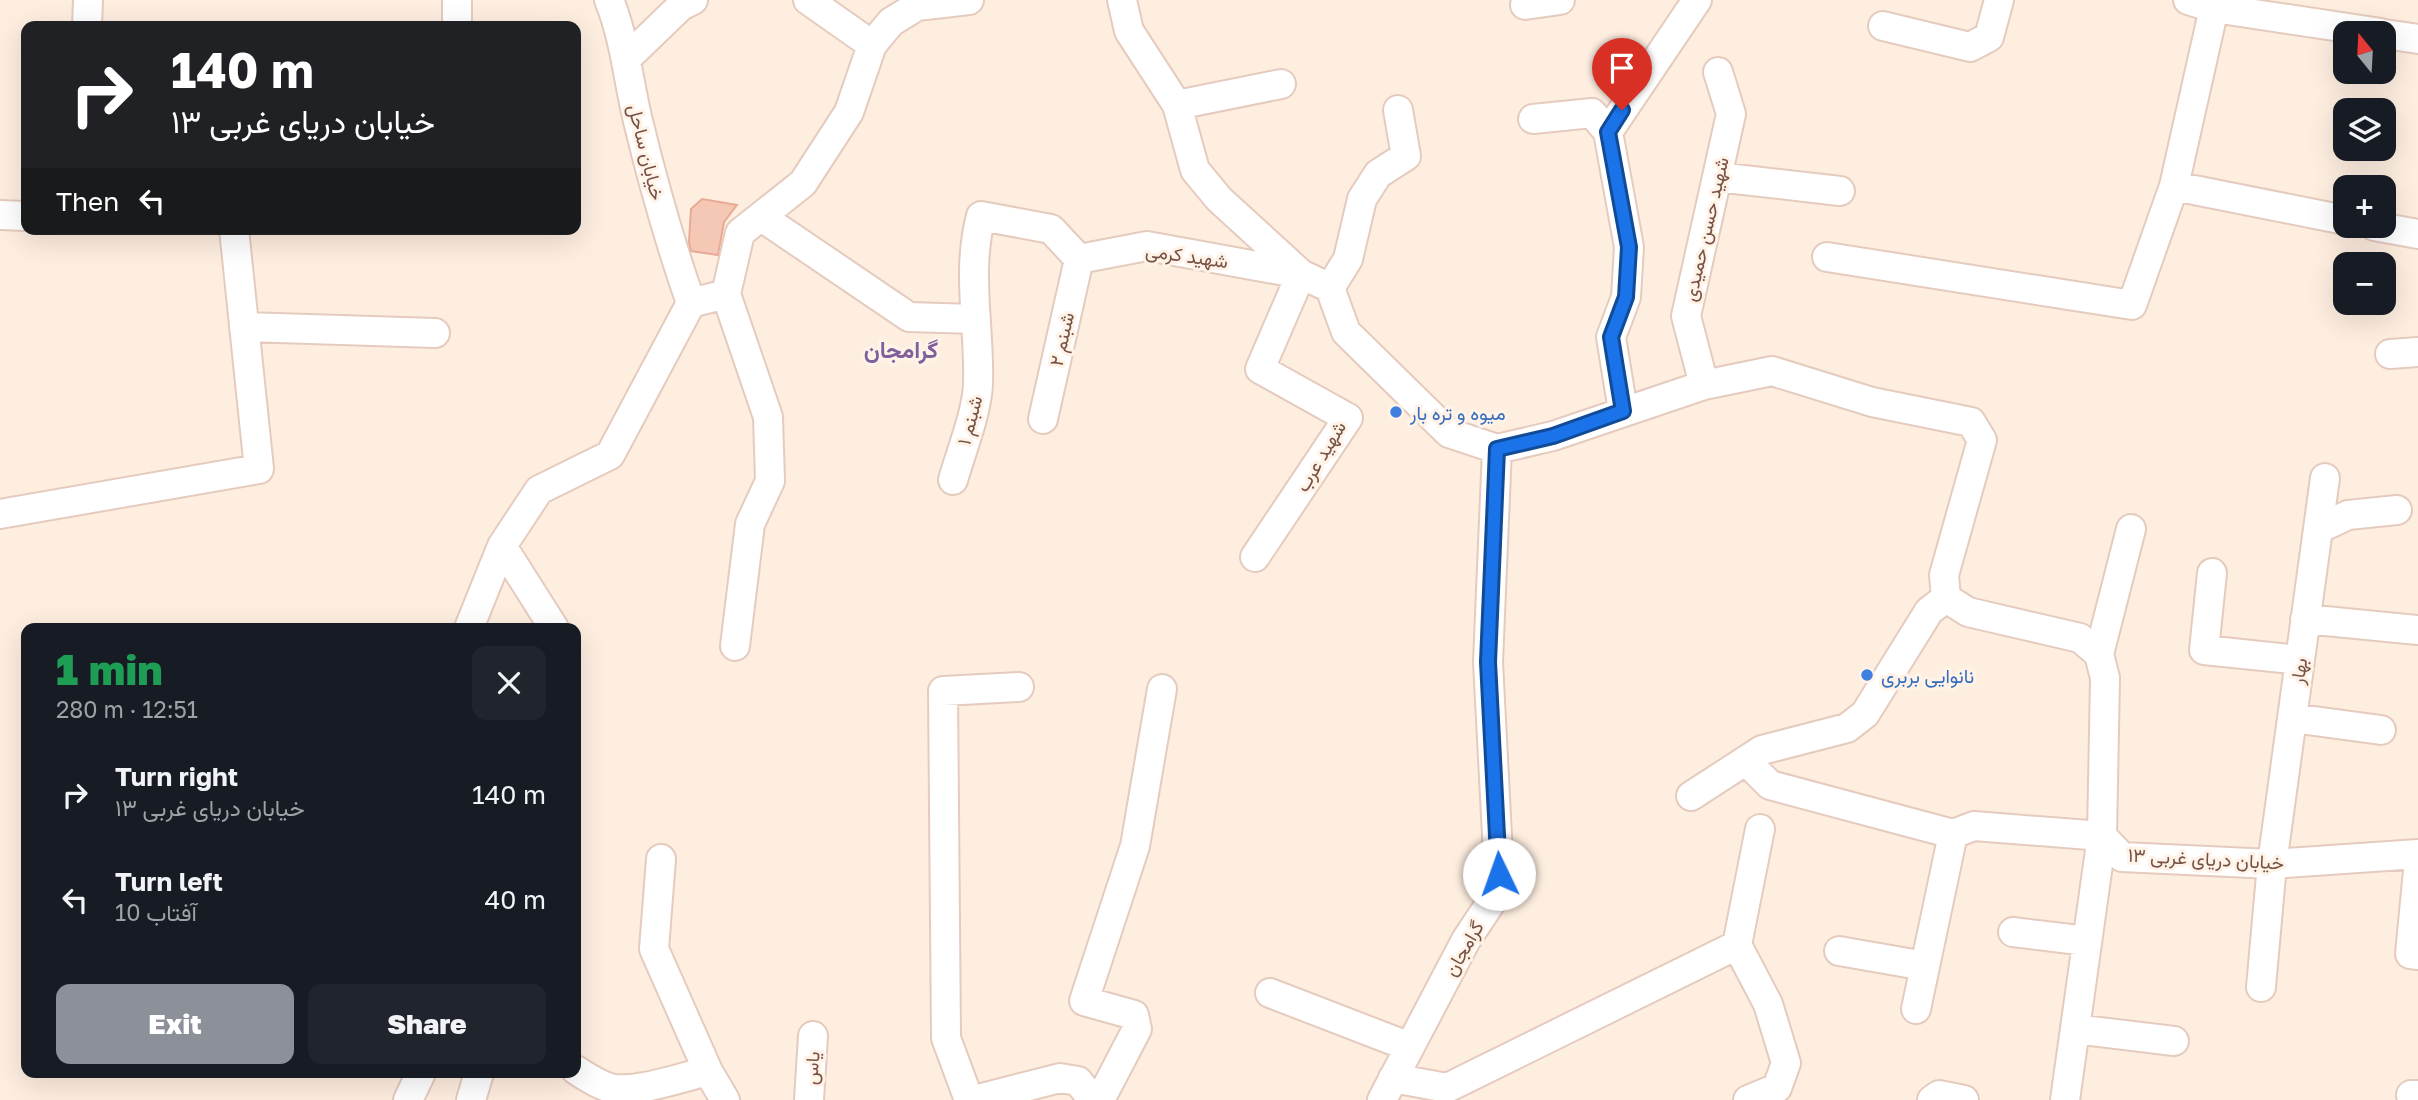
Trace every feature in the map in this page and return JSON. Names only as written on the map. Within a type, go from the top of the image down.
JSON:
[{"type":"street","points":[[87,21],[88,0]]},
{"type":"street","points":[[457,0],[457,21]]},
{"type":"street","name":"خیابان ساحل","points":[[608,0],[619,24],[668,239],[691,303]]},
{"type":"street","points":[[626,59],[681,6],[693,0]]},
{"type":"street","points":[[808,0],[872,45]]},
{"type":"street","points":[[735,646],[750,524],[769,481],[768,417],[726,294],[740,233],[763,218],[803,184],[842,122],[872,45],[891,22],[917,6],[969,0]]},
{"type":"street","points":[[1122,0],[1129,31],[1177,105],[1195,170],[1219,200],[1301,274],[1330,288],[1346,332],[1449,433],[1497,449],[1553,436],[1704,385],[1772,371],[1872,402],[1971,422],[1982,440],[1944,575],[1946,598]]},
{"type":"street","points":[[1525,5],[1560,0]]},
{"type":"street","points":[[1608,132],[1698,0]]},
{"type":"street","points":[[1883,26],[1970,47],[1989,37],[1999,0]]},
{"type":"street","points":[[1827,257],[2132,305],[2174,186],[2201,4],[2333,25]]},
{"type":"street","points":[[2396,35],[2418,39]]},
{"type":"street","name":"شهید حسن حمیدی","points":[[1704,385],[1686,316],[1731,114],[1718,72]]},
{"type":"street","points":[[1177,105],[1282,84]]},
{"type":"street","points":[[1330,288],[1348,259],[1362,199],[1378,174],[1406,156],[1398,110]]},
{"type":"street","points":[[1533,119],[1592,113],[1608,132],[1629,247],[1626,297],[1611,337],[1623,411]]},
{"type":"street","points":[[1717,177],[1840,191]]},
{"type":"street","points":[[2174,186],[2333,218]]},
{"type":"street","points":[[0,215],[21,216]]},
{"type":"street","points":[[763,218],[909,317],[974,319],[974,242],[981,216],[1051,229],[1079,259]]},
{"type":"street","points":[[2396,230],[2418,234]]},
{"type":"street","points":[[0,514],[259,469],[235,235]]},
{"type":"street","name":"شهید کرمی","points":[[1079,259],[1147,246],[1301,274]]},
{"type":"street","name":"شبنم ۲","points":[[1043,419],[1079,259]]},
{"type":"street","name":"شهید عرب","points":[[1255,557],[1348,418],[1260,369],[1301,274]]},
{"type":"street","points":[[471,623],[502,546],[539,490],[610,456],[691,303],[726,294]]},
{"type":"street","name":"شبنم ۱","points":[[953,480],[978,386],[974,319]]},
{"type":"street","points":[[244,327],[435,333]]},
{"type":"street","points":[[2390,354],[2418,352]]},
{"type":"street","name":"گرامجان","points":[[1388,1089],[1466,940],[1490,904],[1499,874],[1488,662],[1497,449]]},
{"type":"street","name":"بهار","points":[[2261,987],[2272,864],[2325,478]]},
{"type":"street","points":[[2318,529],[2347,515],[2397,510]]},
{"type":"street","points":[[1946,598],[1968,612],[2080,638],[2099,654],[2131,530]]},
{"type":"street","points":[[502,546],[551,623]]},
{"type":"street","points":[[2212,573],[2204,650],[2300,660]]},
{"type":"street","points":[[1691,796],[1762,750],[1847,728],[1865,714],[1929,611],[1946,598]]},
{"type":"street","points":[[2305,620],[2418,630]]},
{"type":"street","name":"خیابان دریای غربی ۱۳","points":[[2099,654],[2105,678],[2102,836],[2122,857],[2272,864],[2418,854]]},
{"type":"street","points":[[1019,687],[943,691],[946,1038],[978,1099],[1060,1077],[1078,1082],[1093,1100]]},
{"type":"street","points":[[1100,1100],[1137,1029],[1134,1015],[1084,1001],[1135,846],[1163,689]]},
{"type":"street","points":[[2292,718],[2381,730]]},
{"type":"street","points":[[1751,759],[1753,768],[1770,785],[1953,834],[1974,826],[2102,836],[2065,1100]]},
{"type":"street","points":[[1748,1100],[1777,1088],[1786,1063],[1768,1004],[1737,945],[1760,828]]},
{"type":"street","points":[[1916,1009],[1953,834]]},
{"type":"street","points":[[661,859],[654,949],[708,1071],[725,1100]]},
{"type":"street","points":[[2418,870],[2410,954],[2418,955]]},
{"type":"street","points":[[2013,932],[2087,941]]},
{"type":"street","points":[[1388,1089],[1447,1088],[1737,945]]},
{"type":"street","points":[[1839,951],[1925,966]]},
{"type":"street","points":[[1270,993],[1410,1046]]},
{"type":"street","points":[[2075,1029],[2174,1041]]},
{"type":"street","name":"یاس","points":[[809,1100],[813,1036]]},
{"type":"street","points":[[581,1073],[596,1083],[614,1089],[648,1093],[708,1071]]},
{"type":"street","points":[[408,1100],[419,1078]]},
{"type":"street","points":[[471,1100],[478,1078]]},
{"type":"street","points":[[1933,1100],[1939,1095],[1964,1100]]},
{"type":"building","points":[[702,199],[737,205],[724,222],[718,255],[691,251],[691,209]]},
{"type":"place","name":"میوه و تره بار","points":[[1396,412]]},
{"type":"place","name":"نانوایی بربری","points":[[1867,675]]},
{"type":"district","name":"گرامجان","points":[[901,349]]},
{"type":"route","points":[[1499,874],[1488,662],[1497,449],[1553,436],[1623,411],[1611,337],[1626,297],[1629,247],[1608,132],[1622,110]]}]
